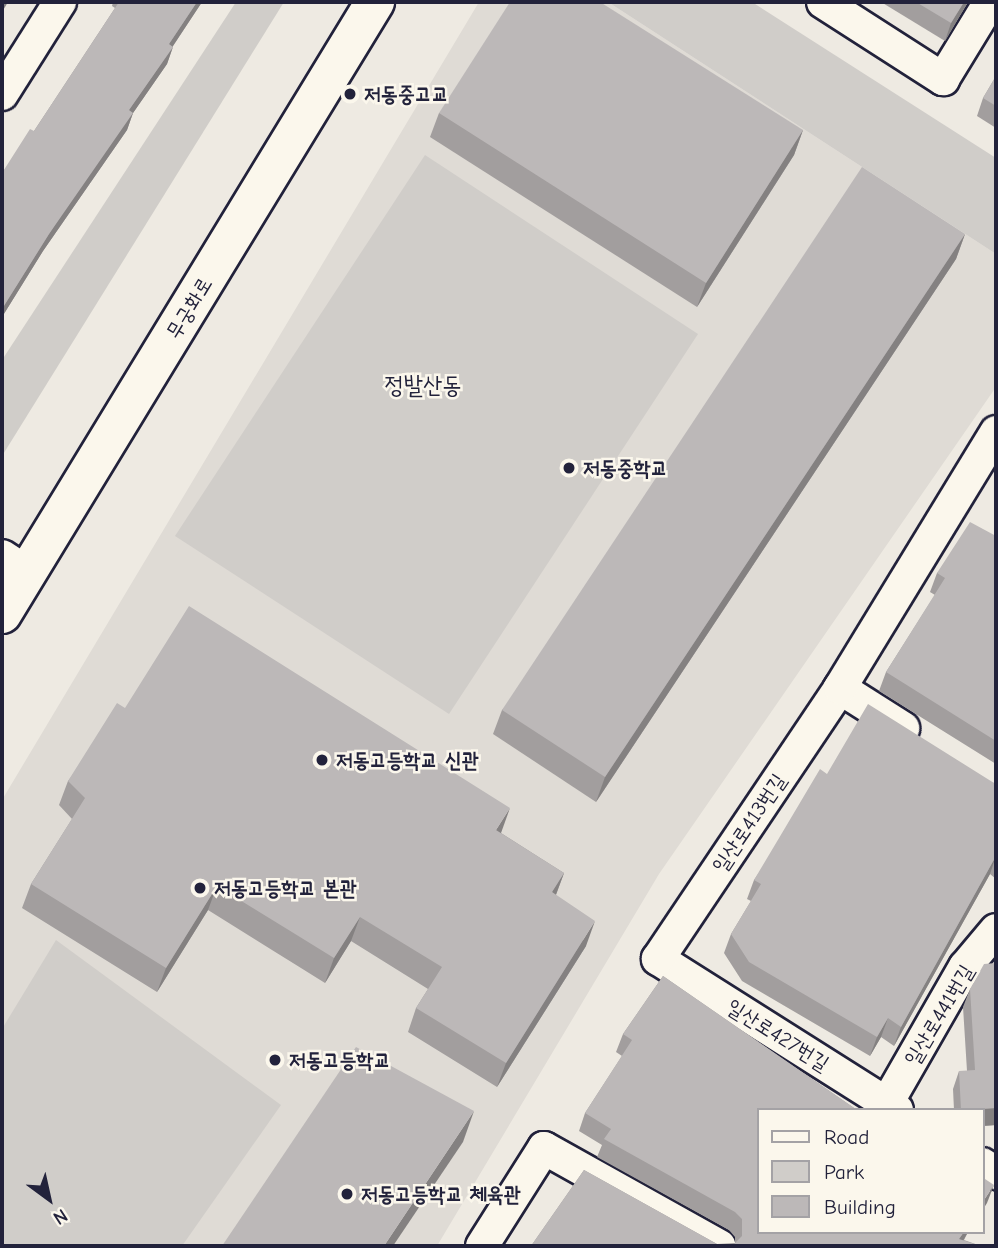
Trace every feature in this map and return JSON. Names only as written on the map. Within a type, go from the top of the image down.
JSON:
[{"type":"main road","name":"무궁화로","points":[[2,614],[15,565],[375,2]]},
{"type":"street","points":[[2,94],[60,2]]},
{"type":"street","points":[[822,2],[943,79],[990,2]]},
{"type":"street","name":"일산로413번길","points":[[658,959],[840,688],[962,517],[996,432]]},
{"type":"street","points":[[840,688],[929,744]]},
{"type":"street","name":"일산로441번길","points":[[892,1106],[965,967],[996,930]]},
{"type":"street","name":"일산로427번길","points":[[658,959],[892,1106]]},
{"type":"street","points":[[482,1246],[544,1148],[719,1246]]},
{"type":"shaded area","points":[[479,2],[608,2],[996,254],[996,387],[659,874],[437,1246],[2,1246],[2,800]]},
{"type":"green space","points":[[236,2],[284,2],[2,456],[2,360]]},
{"type":"green space","points":[[608,2],[752,2],[996,158],[996,254]]},
{"type":"green space","points":[[425,155],[698,334],[449,714],[175,536]]},
{"type":"green space","points":[[56,940],[281,1105],[182,1246],[2,1246],[2,1029]]},
{"type":"building","points":[[119,2],[197,2],[169,44],[173,47],[129,110],[133,113],[49,234],[2,309],[2,173],[30,129],[34,131]]},
{"type":"building","points":[[510,2],[600,2],[803,130],[706,283],[439,113]]},
{"type":"building","points":[[916,2],[964,2],[951,23]]},
{"type":"building","points":[[996,76],[996,106],[983,98]]},
{"type":"building","points":[[862,167],[965,234],[605,777],[502,710]]},
{"type":"building","points":[[970,522],[996,536],[996,741],[886,672],[945,578],[937,573]]},
{"type":"building","points":[[189,606],[510,808],[496,830],[564,873],[552,892],[595,921],[506,1063],[416,1008],[442,967],[360,917],[334,958],[217,886],[166,968],[31,884],[85,798],[68,781],[117,703],[125,708]]},
{"type":"building","points":[[868,704],[996,783],[996,856],[901,1027],[888,1018],[877,1037],[749,962],[731,934],[761,884],[754,880],[820,769],[827,774]]},
{"type":"building","points":[[996,963],[996,1108],[961,1108],[959,1071],[975,1070],[970,989],[984,964]]},
{"type":"building","points":[[663,976],[854,1108],[757,1108],[757,1234],[963,1234],[959,1239],[981,1246],[531,1246],[584,1170],[717,1244],[734,1244],[742,1236],[742,1219],[735,1212],[604,1139],[611,1129],[585,1113],[632,1040],[623,1034]]},
{"type":"building","name":"저동고등학교 체육관","points":[[356,1047],[474,1111],[384,1246],[222,1246]]},
{"type":"building","points":[[984,1178],[994,1185],[984,1200]]},
{"type":"place","name":"저동중고교","points":[[350,94]]},
{"type":"place","name":"저동중학교","points":[[569,468]]},
{"type":"place","name":"저동고등학교 신관","points":[[322,760]]},
{"type":"place","name":"저동고등학교 본관","points":[[200,888]]},
{"type":"place","name":"저동고등학교","points":[[275,1060]]},
{"type":"place","name":"저동고등학교 체육관","points":[[347,1194]]},
{"type":"district","name":"정발산동","points":[[423,386]]}]
